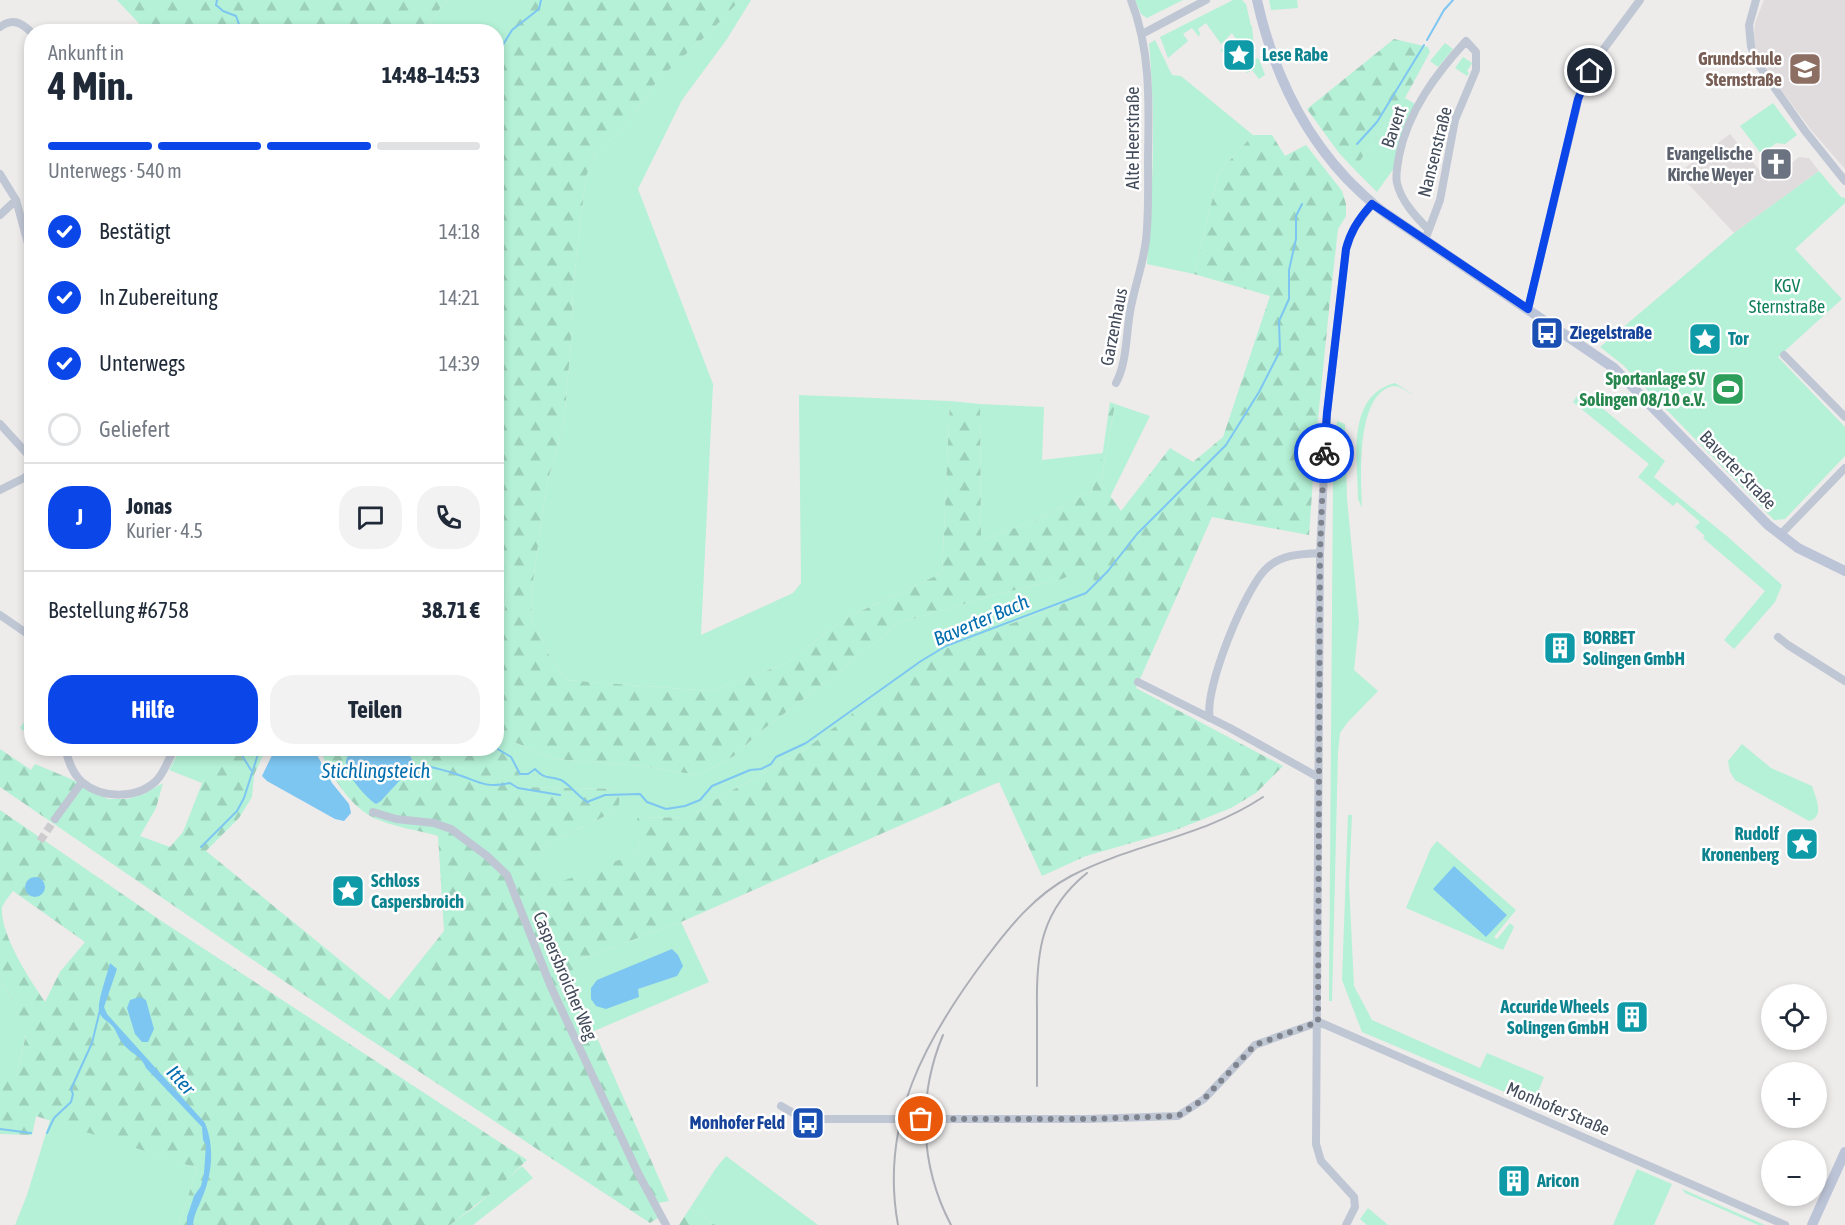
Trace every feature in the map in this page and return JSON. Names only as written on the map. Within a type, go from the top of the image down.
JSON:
[{"type":"main road","name":"Baverter Straße","points":[[1257,0],[1277,69],[1299,116],[1331,160],[1372,204],[1427,234],[1528,309],[1614,368],[1758,516],[1798,548],[1845,571]]},
{"type":"main road","points":[[1812,1225],[1845,1152]]},
{"type":"street","name":"Alte Heerstraße","points":[[1131,0],[1142,34],[1149,91],[1148,214],[1146,242],[1139,277]]},
{"type":"street","points":[[1142,34],[1206,0]]},
{"type":"street","points":[[1528,309],[1580,93],[1600,54],[1640,0]]},
{"type":"street","points":[[1756,0],[1749,25],[1755,60],[1805,131],[1845,181]]},
{"type":"street","points":[[0,27],[8,22],[24,25]]},
{"type":"street","name":"Nansenstraße","points":[[1427,234],[1440,200],[1455,120],[1476,70],[1476,52],[1466,41]]},
{"type":"street","name":"Bavert","points":[[1427,234],[1397,184],[1400,153],[1408,124],[1419,103],[1444,67],[1466,41]]},
{"type":"street","points":[[0,174],[16,200],[24,229]]},
{"type":"street","points":[[0,215],[16,200]]},
{"type":"street","points":[[1346,1225],[1354,1207],[1354,1197],[1328,1171],[1317,1150],[1320,553],[1327,413],[1346,249],[1353,228],[1372,204]]},
{"type":"street","name":"Garzenhaus","points":[[1116,383],[1123,368],[1131,304],[1139,277]]},
{"type":"street","points":[[1784,355],[1845,417]]},
{"type":"street","points":[[0,424],[24,450]]},
{"type":"street","points":[[1780,535],[1845,468]]},
{"type":"street","points":[[0,490],[24,478]]},
{"type":"street","points":[[1210,718],[1209,706],[1225,649],[1242,608],[1260,576],[1270,565],[1284,558],[1320,553]]},
{"type":"street","points":[[0,615],[24,632]]},
{"type":"street","points":[[1778,637],[1845,681]]},
{"type":"street","points":[[1138,682],[1318,777]]},
{"type":"street","points":[[68,756],[73,770],[82,782],[95,790],[113,795],[144,790],[156,781],[171,756]]},
{"type":"street","points":[[56,819],[82,782]]},
{"type":"street","name":"Caspersbroicher Weg","points":[[373,812],[396,819],[434,823],[451,829],[487,856],[507,875],[551,987],[638,1173],[666,1225]]},
{"type":"street","points":[[781,1106],[795,1114],[813,1119],[1087,1119],[1178,1116],[1204,1099],[1255,1045],[1318,1022]]},
{"type":"street","name":"Monhofer Straße","points":[[1318,1022],[1785,1225]]},
{"type":"shaded area","name":"Grundschule Sternstraße","points":[[1764,0],[1845,0],[1845,169],[1811,130],[1762,64],[1755,45],[1754,34],[1755,23]]},
{"type":"shaded area","points":[[1730,134],[1769,182],[1799,157],[1809,158],[1819,171],[1734,233],[1678,173]]},
{"type":"green space","points":[[117,0],[446,0],[429,24],[139,24]]},
{"type":"green space","points":[[446,0],[533,0],[504,44],[504,24],[429,24]]},
{"type":"green space","points":[[533,0],[740,0],[711,31],[658,80],[623,128],[596,153],[586,176],[573,286],[572,329],[564,423],[546,487],[533,582],[531,617],[550,657],[566,680],[710,691],[785,664],[844,619],[942,573],[950,401],[980,404],[981,541],[1041,518],[1092,491],[1103,451],[1110,402],[1115,404],[1101,483],[1121,511],[1170,448],[1193,462],[1223,437],[1270,296],[1194,274],[1219,172],[1253,135],[1272,135],[1285,156],[1306,145],[1342,191],[1346,204],[1346,216],[1338,229],[1316,438],[1309,535],[1212,517],[1136,688],[1283,766],[1256,793],[1231,808],[1173,831],[1086,856],[1042,876],[999,782],[681,922],[581,959],[559,987],[578,1015],[594,1031],[669,1201],[658,1203],[653,1207],[658,1218],[650,1223],[357,1031],[0,787],[0,749],[31,770],[35,764],[71,779],[108,799],[128,799],[144,794],[163,783],[156,808],[140,836],[170,847],[183,832],[212,758],[208,756],[263,756],[254,775],[252,797],[239,818],[206,851],[389,1000],[444,931],[438,836],[389,824],[364,812],[341,788],[322,756],[348,756],[347,764],[353,779],[376,804],[400,779],[412,759],[410,756],[504,756],[504,615],[510,563],[504,561],[504,42]],"holes":[[[1094,565],[1093,592],[930,655],[803,751],[713,801],[690,817],[637,818],[640,852],[552,885],[540,847],[618,810],[621,789],[521,787],[514,742],[555,759],[641,766],[698,775],[734,756],[761,731],[899,623],[998,594],[1062,579]]]},
{"type":"green space","points":[[740,0],[751,0],[727,39],[682,100],[638,189],[713,384],[701,635],[793,593],[801,583],[799,395],[950,401],[942,573],[844,619],[785,664],[710,691],[566,680],[550,657],[531,617],[533,582],[546,487],[564,423],[572,329],[573,286],[586,176],[596,153],[623,128],[658,80],[711,31]]},
{"type":"green space","points":[[1135,0],[1183,0],[1147,18],[1141,14]]},
{"type":"green space","points":[[1233,0],[1242,0],[1246,4],[1252,26],[1254,48],[1250,49],[1236,39],[1232,33],[1221,44],[1206,23],[1198,29],[1199,37],[1192,28],[1183,34],[1188,41],[1168,58],[1160,37]]},
{"type":"green space","points":[[1269,0],[1297,0],[1298,8],[1271,10]]},
{"type":"green space","points":[[1394,39],[1428,47],[1430,52],[1405,98],[1354,169],[1339,153],[1307,109]]},
{"type":"green space","points":[[1155,40],[1172,75],[1181,76],[1253,135],[1219,172],[1194,274],[1147,264],[1153,154],[1149,44]]},
{"type":"green space","points":[[1232,43],[1247,53],[1235,64],[1220,50]]},
{"type":"green space","points":[[1445,43],[1453,49],[1438,67],[1430,61]]},
{"type":"green space","points":[[1250,57],[1259,59],[1265,75],[1259,79],[1252,70],[1247,73],[1240,64]]},
{"type":"green space","points":[[1463,57],[1472,63],[1467,76],[1455,68]]},
{"type":"green space","points":[[1405,98],[1415,104],[1394,168],[1377,192],[1354,169]]},
{"type":"green space","points":[[1773,103],[1797,135],[1785,144],[1776,143],[1762,155],[1740,126]]},
{"type":"green space","name":"Sportanlage SV Solingen 08/10 e.V.","points":[[1819,171],[1841,197],[1845,198],[1845,203],[1795,249],[1842,299],[1778,357],[1845,427],[1845,456],[1785,519],[1774,520],[1623,365],[1600,347],[1734,233]]},
{"type":"green space","points":[[1395,383],[1414,395],[1393,386],[1381,392],[1372,404],[1366,420],[1361,459],[1362,508],[1358,499],[1357,449],[1361,415],[1368,401],[1379,390]]},
{"type":"green space","points":[[1581,390],[1665,461],[1654,477],[1728,537],[1782,585],[1775,602],[1734,649],[1724,640],[1765,591],[1703,538],[1705,536],[1695,527],[1700,522],[1677,502],[1673,506],[1638,477],[1649,464],[1573,402]]},
{"type":"green space","points":[[980,404],[1044,407],[1042,460],[1103,453],[1092,491],[1041,518],[981,541]]},
{"type":"green space","points":[[1115,404],[1150,416],[1110,497],[1101,483]]},
{"type":"green space","points":[[1337,421],[1345,424],[1347,499],[1359,622],[1354,670],[1378,691],[1340,733],[1332,1001],[1329,1001],[1333,479]]},
{"type":"green space","points":[[504,561],[510,563],[504,615]]},
{"type":"green space","points":[[1094,564],[1094,592],[1015,622],[858,711],[803,751],[713,801],[690,817],[638,818],[640,852],[552,886],[540,847],[618,810],[620,789],[520,787],[514,742],[555,759],[641,766],[698,775],[734,756],[761,731],[899,623],[998,594],[1062,579]]},
{"type":"green space","points":[[1742,744],[1771,768],[1812,786],[1818,806],[1817,816],[1814,819],[1809,821],[1735,780],[1730,772],[1728,761]]},
{"type":"green space","points":[[176,756],[213,758],[202,783],[169,770]]},
{"type":"green space","points":[[0,810],[163,922],[527,1160],[500,1186],[450,1225],[179,1225],[197,1168],[36,1116],[32,1135],[0,1134],[0,1077],[16,1077],[26,1035],[11,997],[0,980]],"holes":[[[13,891],[85,942],[60,972],[45,1002],[24,970],[11,944],[2,907]]]},
{"type":"green space","points":[[1348,815],[1352,815],[1349,884],[1354,986],[1372,1020],[1480,1068],[1487,1053],[1544,1077],[1533,1104],[1362,1032],[1342,980]]},
{"type":"green space","points":[[1796,832],[1810,841],[1805,852],[1789,845]]},
{"type":"green space","points":[[1437,841],[1516,910],[1494,937],[1497,939],[1510,923],[1514,927],[1503,950],[1406,908],[1431,848]]},
{"type":"green space","points":[[681,922],[709,982],[594,1031],[578,1015],[559,986],[581,959]]},
{"type":"green space","points":[[0,980],[11,997],[26,1034],[16,1077],[0,1077]]},
{"type":"green space","points":[[50,1120],[197,1168],[179,1225],[15,1225],[27,1195]]},
{"type":"green space","points":[[726,1156],[818,1225],[715,1225],[690,1208]]},
{"type":"green space","points":[[522,1166],[533,1178],[473,1225],[450,1225],[476,1206]]},
{"type":"green space","points":[[1637,1169],[1672,1184],[1654,1225],[1613,1225]]},
{"type":"green space","points":[[1682,1189],[1765,1225],[1758,1225],[1685,1193]]},
{"type":"green space","points":[[690,1208],[715,1225],[679,1225]]},
{"type":"green space","points":[[1368,1208],[1388,1225],[1367,1225],[1360,1219]]},
{"type":"water","points":[[272,756],[318,756],[332,783],[349,804],[351,813],[344,821],[335,819],[262,776]]},
{"type":"water","name":"Stichlingsteich","points":[[348,756],[410,756],[412,759],[403,776],[376,804],[352,779],[346,761]]},
{"type":"water","points":[[1454,866],[1507,915],[1486,937],[1433,889]]},
{"type":"water","points":[[31,877],[39,877],[45,883],[45,891],[39,897],[31,897],[25,891],[25,883]]},
{"type":"water","points":[[672,949],[683,966],[677,976],[638,989],[639,997],[606,1009],[596,1006],[591,999],[591,988],[597,980]]},
{"type":"water","points":[[110,963],[117,969],[104,1007],[107,1014],[205,1123],[208,1132],[211,1151],[210,1170],[193,1225],[187,1225],[187,1217],[194,1196],[201,1186],[204,1173],[206,1145],[203,1140],[202,1127],[140,1059],[125,1046],[113,1026],[100,1014],[100,997]]},
{"type":"water","points":[[140,997],[146,1000],[154,1029],[148,1042],[142,1042],[135,1034],[127,1008],[130,1000]]},
{"type":"waterway","points":[[217,0],[216,5],[223,11],[236,16],[239,24]]},
{"type":"waterway","name":"Itter","points":[[504,43],[512,30],[539,9],[541,0]]},
{"type":"waterway","name":"Baverter Bach","points":[[1427,40],[1444,10],[1453,0]]},
{"type":"waterway","name":"Baverter Bach","points":[[1357,144],[1377,122],[1424,45]]},
{"type":"waterway","name":"Baverter Bach","points":[[504,753],[511,757],[520,774],[528,774],[535,769],[545,776],[564,782],[587,802],[605,795],[640,794],[647,802],[666,809],[685,806],[700,800],[712,786],[750,770],[761,769],[771,764],[776,757],[806,743],[921,661],[946,646],[1086,593],[1108,571],[1137,534],[1226,445],[1259,392],[1280,351],[1279,321],[1289,299],[1289,270],[1296,239],[1296,216],[1302,204]]},
{"type":"waterway","points":[[243,756],[251,770]]},
{"type":"waterway","name":"Itter","points":[[201,847],[237,811],[244,798],[257,756]]},
{"type":"waterway","points":[[424,765],[482,783],[494,785],[510,783],[518,788],[560,795]]},
{"type":"waterway","points":[[47,1133],[54,1118],[71,1102],[73,1094],[71,1089],[92,1043],[100,1010]]},
{"type":"waterway","points":[[0,1129],[31,1133]]},
{"type":"tunnel","points":[[40,841],[55,819]]},
{"type":"railway","points":[[898,1225],[894,1187],[895,1151],[912,1082],[944,1019],[964,988],[1014,923],[1046,892],[1071,876],[1120,855],[1217,822],[1263,797]]},
{"type":"railway","points":[[1037,1086],[1037,987],[1040,950],[1044,933],[1060,902],[1087,873]]},
{"type":"railway","points":[[943,1035],[929,1083],[926,1131],[933,1179],[951,1225]]},
{"type":"way so far","points":[[921,1119],[1087,1119],[1178,1116],[1209,1095],[1255,1045],[1318,1022],[1320,553],[1324,453]]},
{"type":"place","name":"Lese Rabe","points":[[1239,55]]},
{"type":"place","name":"Grundschule Sternstraße","points":[[1805,69]]},
{"type":"place","name":"Evangelische Kirche Weyer","points":[[1776,164]]},
{"type":"place","name":"Ziegelstraße","points":[[1547,333]]},
{"type":"place","name":"Tor","points":[[1705,339]]},
{"type":"place","name":"Sportanlage SV Solingen 08/10 e.V.","points":[[1728,389]]},
{"type":"place","name":"BORBET Solingen GmbH","points":[[1560,648]]},
{"type":"place","name":"Rudolf Kronenberg","points":[[1802,844]]},
{"type":"place","name":"Schloss Caspersbroich","points":[[348,891]]},
{"type":"place","name":"Accuride Wheels Solingen GmbH","points":[[1632,1017]]},
{"type":"place","name":"Monhofer Feld","points":[[808,1123]]},
{"type":"place","name":"Aricon","points":[[1514,1181]]},
{"type":"route","points":[[1324,453],[1346,249],[1359,219],[1372,204],[1528,309],[1578,99],[1590,71]]},
{"type":"park label","name":"KGV Sternstraße","points":[[1787,296]]}]
